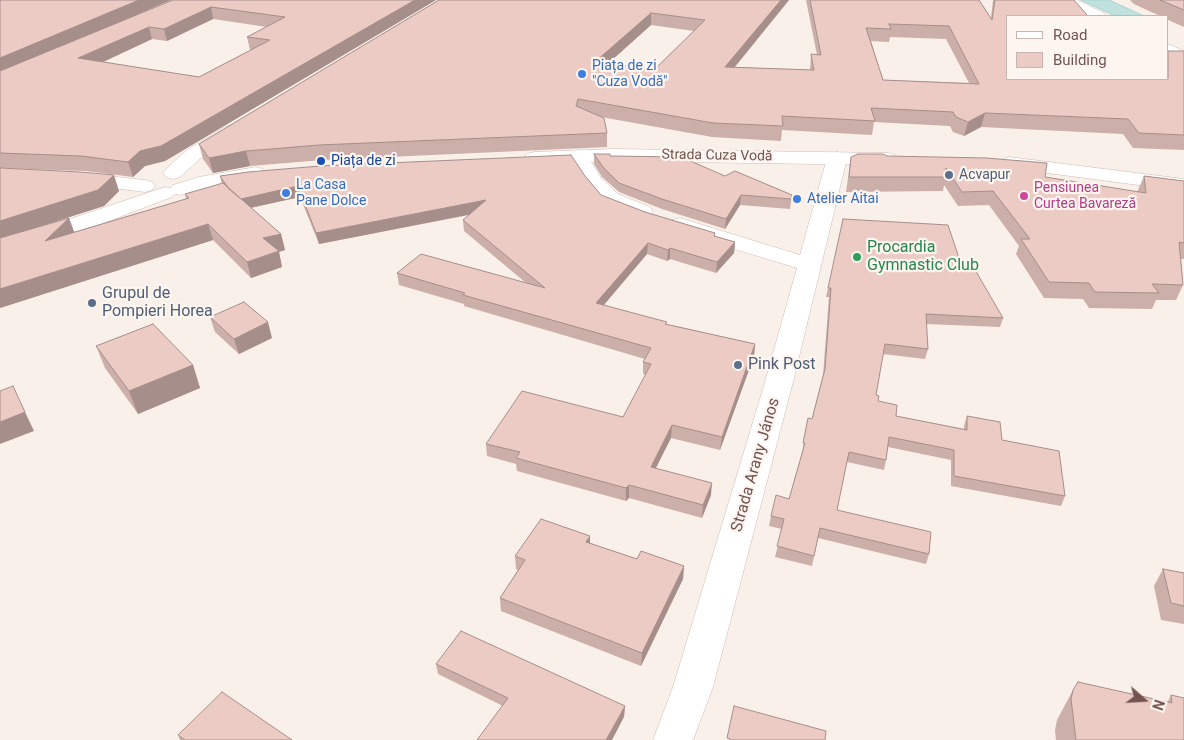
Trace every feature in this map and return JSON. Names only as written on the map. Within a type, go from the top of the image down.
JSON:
[{"type":"street","points":[[1066,0],[1097,15]]},
{"type":"street","points":[[1169,50],[1184,57]]},
{"type":"street","points":[[0,248],[93,219],[165,183],[194,154],[245,123]]},
{"type":"street","points":[[578,156],[593,181],[610,199],[653,216],[810,265]]},
{"type":"street","name":"Strada Cuza Vodă","points":[[513,158],[578,156],[907,159]]},
{"type":"street","name":"Strada Arany János","points":[[673,740],[695,678],[783,368],[837,158]]},
{"type":"street","points":[[989,162],[1184,185]]},
{"type":"street","points":[[58,178],[165,183],[206,181],[277,172]]},
{"type":"water","points":[[1081,0],[1109,0],[1142,15],[1113,15]]},
{"type":"building","points":[[0,0],[139,0],[0,58]]},
{"type":"building","points":[[173,0],[415,0],[161,146],[140,151],[128,162],[81,156],[0,153],[0,71]],"holes":[[[211,7],[285,17],[247,37],[270,40],[199,77],[78,58],[149,27],[164,29]]]},
{"type":"building","points":[[439,0],[781,0],[725,67],[814,70],[811,54],[821,55],[810,0],[979,0],[992,20],[995,0],[1074,0],[1087,15],[1006,15],[1006,80],[1169,80],[1169,51],[1184,51],[1184,135],[1139,133],[1128,119],[985,113],[968,122],[956,117],[953,112],[871,108],[875,121],[782,116],[783,126],[713,123],[578,99],[576,106],[604,118],[607,133],[319,145],[246,151],[209,158],[199,144]],"holes":[[[651,13],[705,20],[654,70],[596,61]],[[889,24],[949,26],[979,84],[883,80],[866,28],[891,29]]]},
{"type":"building","points":[[1160,0],[1184,0],[1184,10]]},
{"type":"building","points":[[594,154],[681,157],[725,176],[735,171],[792,195],[791,199],[741,195],[726,219],[619,183],[603,167]]},
{"type":"building","points":[[858,154],[986,158],[1047,163],[1045,177],[1146,193],[1144,176],[1184,181],[1184,243],[1179,242],[1183,285],[1152,284],[1159,293],[1095,292],[1089,283],[1049,282],[1021,239],[1030,239],[993,191],[962,192],[946,168],[946,177],[849,177],[851,157]]},
{"type":"building","points":[[571,155],[601,195],[645,212],[715,233],[714,236],[735,242],[717,262],[648,243],[596,303],[667,322],[665,324],[755,344],[722,437],[672,425],[651,467],[712,483],[703,505],[629,485],[626,488],[516,458],[520,452],[486,444],[522,391],[623,417],[651,364],[643,362],[651,348],[463,295],[465,293],[397,273],[421,254],[545,288],[463,220],[486,200],[316,233],[298,186],[241,199],[229,189],[220,176],[320,166]]},
{"type":"building","points":[[0,168],[114,175],[98,190],[0,221]]},
{"type":"building","points":[[223,183],[281,234],[263,238],[279,251],[247,262],[208,224],[0,289],[0,238],[69,218],[45,241],[189,198],[185,194]]},
{"type":"building","points":[[843,219],[948,225],[962,267],[974,268],[1003,318],[926,314],[928,349],[885,344],[876,395],[879,396],[878,401],[897,405],[896,416],[967,430],[967,416],[1000,422],[1002,440],[1059,451],[1065,496],[954,476],[954,450],[889,437],[886,460],[849,452],[837,510],[931,532],[929,554],[820,528],[814,556],[777,546],[784,519],[771,516],[776,495],[789,499],[805,443],[803,443],[808,418],[812,419],[825,369],[831,288],[828,288]]},
{"type":"building","points":[[244,302],[268,322],[234,339],[210,317]]},
{"type":"building","points":[[153,324],[193,365],[129,391],[96,346]]},
{"type":"building","points":[[13,386],[25,412],[0,422],[0,391]]},
{"type":"building","points":[[541,519],[590,536],[586,542],[637,559],[641,551],[684,566],[642,653],[500,598],[525,560],[515,556]]},
{"type":"building","points":[[1163,569],[1184,573],[1184,606],[1171,603]]},
{"type":"building","points":[[461,631],[625,706],[606,740],[477,740],[508,698],[436,664]]},
{"type":"building","points":[[1078,682],[1172,703],[1171,695],[1184,698],[1184,740],[1076,740],[1071,699],[1073,690]]},
{"type":"building","points":[[222,692],[292,740],[185,740],[178,735]]},
{"type":"building","points":[[734,706],[826,731],[825,740],[730,740],[727,738]]},
{"type":"place","name":"Piața de zi \"Cuza Vodă\"","points":[[582,74]]},
{"type":"place","name":"Piața de zi","points":[[321,161]]},
{"type":"place","name":"Acvapur","points":[[949,175]]},
{"type":"place","name":"La Casa Pane Dolce","points":[[286,193]]},
{"type":"place","name":"Pensiunea Curtea Bavareză","points":[[1024,196]]},
{"type":"place","name":"Atelier Aitai","points":[[797,199]]},
{"type":"place","name":"Procardia Gymnastic Club","points":[[857,257]]},
{"type":"place","name":"Grupul de Pompieri Horea","points":[[92,303]]},
{"type":"place","name":"Pink Post","points":[[738,365]]}]
